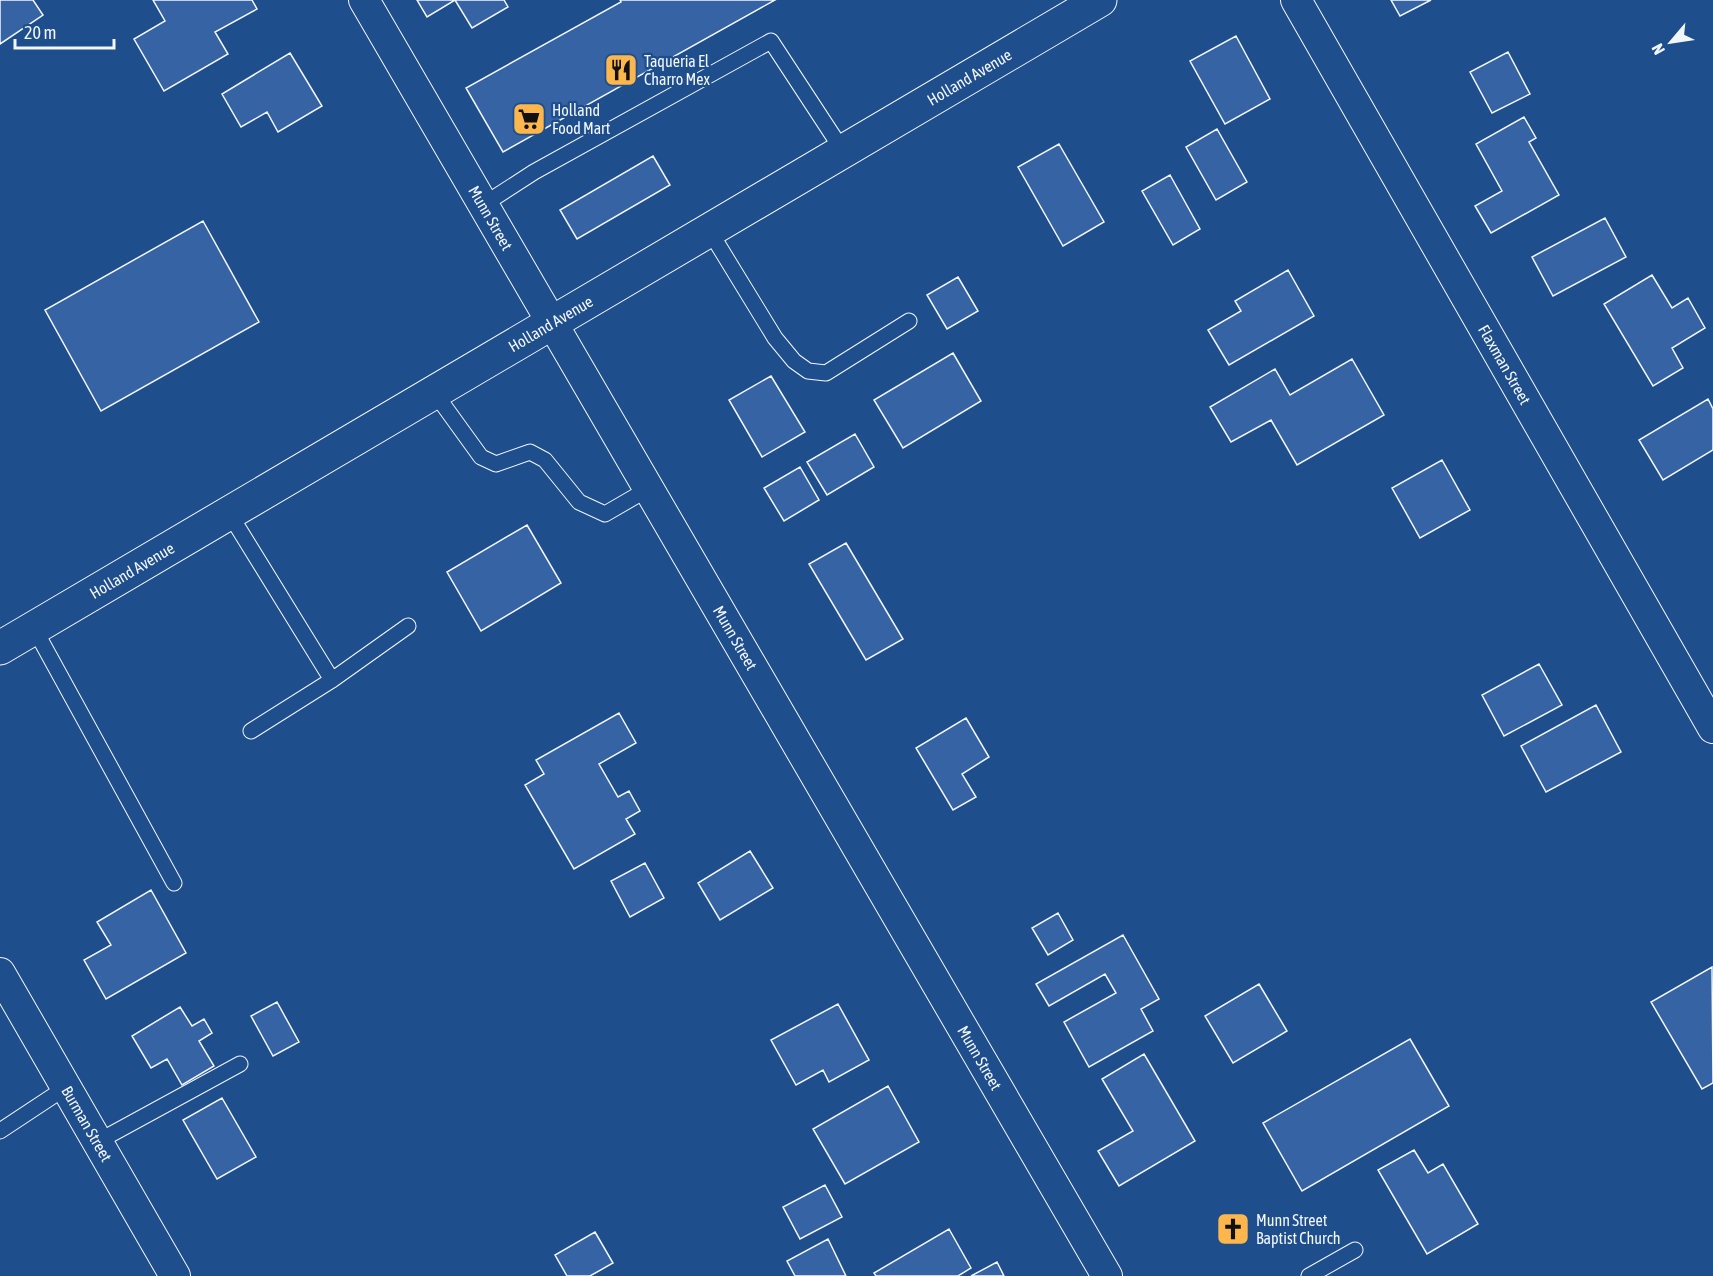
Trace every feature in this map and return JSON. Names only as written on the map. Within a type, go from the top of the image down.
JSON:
[{"type":"main road","name":"Holland Avenue","points":[[0,648],[1100,0]]},
{"type":"street","name":"Munn Street","points":[[364,0],[1107,1276]]},
{"type":"street","name":"Flaxman Street","points":[[1296,0],[1713,728]]},
{"type":"street","name":"Burman Street","points":[[0,973],[172,1275]]},
{"type":"lane","points":[[483,205],[534,172],[771,41],[843,151]]},
{"type":"lane","points":[[709,230],[775,338],[794,362],[808,370],[826,373],[909,321]]},
{"type":"lane","points":[[434,392],[481,457],[496,464],[531,452],[545,460],[579,502],[605,514],[648,489]]},
{"type":"lane","points":[[229,513],[332,680]]},
{"type":"lane","points":[[251,730],[332,680],[408,626]]},
{"type":"lane","points":[[34,628],[174,883]]},
{"type":"lane","points":[[97,1142],[240,1064]]},
{"type":"lane","points":[[0,1131],[65,1088]]},
{"type":"lane","points":[[1310,1276],[1355,1250]]},
{"type":"building","points":[[0,0],[33,0],[43,15],[0,44]]},
{"type":"building","points":[[153,0],[252,0],[257,9],[215,32],[228,54],[164,91],[134,39],[165,21]]},
{"type":"building","points":[[417,0],[455,0],[427,17]]},
{"type":"building","points":[[455,0],[504,0],[508,7],[472,28]]},
{"type":"building","points":[[620,0],[775,0],[503,152],[466,88],[621,2]]},
{"type":"building","points":[[1391,0],[1431,0],[1400,16]]},
{"type":"building","points":[[1236,36],[1270,99],[1225,124],[1190,61]]},
{"type":"building","points":[[1508,52],[1530,94],[1492,113],[1470,72]]},
{"type":"building","points":[[290,53],[322,106],[278,132],[267,112],[241,127],[222,94]]},
{"type":"building","points":[[1524,117],[1536,138],[1529,142],[1559,195],[1491,233],[1475,206],[1502,191],[1476,144]]},
{"type":"building","points":[[1217,129],[1247,182],[1216,200],[1186,147]]},
{"type":"building","points":[[1059,144],[1104,222],[1063,246],[1018,167]]},
{"type":"building","points":[[653,156],[670,185],[577,239],[560,210]]},
{"type":"building","points":[[1170,175],[1200,229],[1173,245],[1142,191]]},
{"type":"building","points":[[1605,218],[1626,257],[1553,296],[1532,257]]},
{"type":"building","points":[[203,221],[259,322],[101,411],[45,310]]},
{"type":"building","points":[[1288,270],[1314,316],[1229,365],[1208,330],[1241,311],[1235,301]]},
{"type":"building","points":[[1652,275],[1672,308],[1688,298],[1705,328],[1672,348],[1683,368],[1653,386],[1604,304]]},
{"type":"building","points":[[958,277],[978,311],[947,329],[927,295]]},
{"type":"building","points":[[953,353],[981,401],[903,448],[874,400]]},
{"type":"building","points":[[1352,359],[1384,415],[1297,465],[1271,420],[1231,442],[1210,407],[1275,369],[1290,395]]},
{"type":"building","points":[[771,376],[805,432],[762,457],[729,400]]},
{"type":"building","points":[[1708,399],[1713,409],[1713,450],[1663,480],[1639,440]]},
{"type":"building","points":[[855,434],[874,467],[827,495],[807,462]]},
{"type":"building","points":[[1442,460],[1470,510],[1420,538],[1392,488]]},
{"type":"building","points":[[800,467],[819,500],[784,521],[764,488]]},
{"type":"building","points":[[527,525],[561,583],[481,631],[447,572]]},
{"type":"building","points":[[846,543],[903,639],[866,660],[809,564]]},
{"type":"building","points":[[1539,664],[1562,705],[1504,736],[1482,695]]},
{"type":"building","points":[[1596,705],[1621,752],[1546,792],[1521,746]]},
{"type":"building","points":[[619,713],[636,743],[599,764],[618,797],[629,791],[640,811],[626,819],[635,834],[574,869],[525,785],[544,774],[536,760]]},
{"type":"building","points":[[966,718],[989,757],[962,774],[976,797],[953,810],[916,748]]},
{"type":"building","points":[[750,851],[773,888],[720,920],[698,883]]},
{"type":"building","points":[[645,863],[664,898],[630,917],[611,881]]},
{"type":"building","points":[[151,890],[186,953],[106,999],[84,960],[111,945],[97,922]]},
{"type":"building","points":[[1058,913],[1073,940],[1048,955],[1032,928]]},
{"type":"building","points":[[1123,935],[1159,999],[1141,1009],[1153,1031],[1089,1067],[1064,1022],[1116,993],[1105,974],[1049,1006],[1036,984]]},
{"type":"building","points":[[1712,967],[1713,1083],[1702,1089],[1651,1002]]},
{"type":"building","points":[[1259,984],[1287,1031],[1233,1063],[1205,1016]]},
{"type":"building","points":[[277,1002],[299,1042],[273,1056],[251,1016]]},
{"type":"building","points":[[838,1004],[869,1060],[829,1082],[823,1070],[796,1085],[771,1040]]},
{"type":"building","points":[[180,1007],[192,1026],[204,1019],[212,1033],[199,1041],[214,1066],[182,1085],[167,1059],[151,1068],[132,1036]]},
{"type":"building","points":[[1410,1039],[1449,1106],[1302,1191],[1263,1123]]},
{"type":"building","points":[[1144,1054],[1195,1141],[1119,1186],[1098,1151],[1133,1131],[1102,1079]]},
{"type":"building","points":[[888,1086],[919,1142],[845,1184],[813,1129]]},
{"type":"building","points":[[222,1098],[256,1157],[217,1179],[183,1120]]},
{"type":"building","points":[[1414,1150],[1428,1173],[1443,1164],[1478,1224],[1427,1254],[1378,1170]]},
{"type":"building","points":[[825,1185],[842,1217],[800,1239],[783,1207]]},
{"type":"building","points":[[949,1229],[971,1268],[958,1276],[876,1276],[874,1273]]},
{"type":"building","points":[[595,1232],[613,1263],[590,1276],[567,1276],[555,1255]]},
{"type":"building","points":[[828,1239],[846,1276],[795,1276],[787,1261]]},
{"type":"building","points":[[997,1262],[1004,1276],[971,1276]]},
{"type":"place","name":"Taqueria El Charro Mex","points":[[621,70]]},
{"type":"place","name":"Holland Food Mart","points":[[529,119]]},
{"type":"place","name":"Munn Street Baptist Church","points":[[1233,1229]]}]
